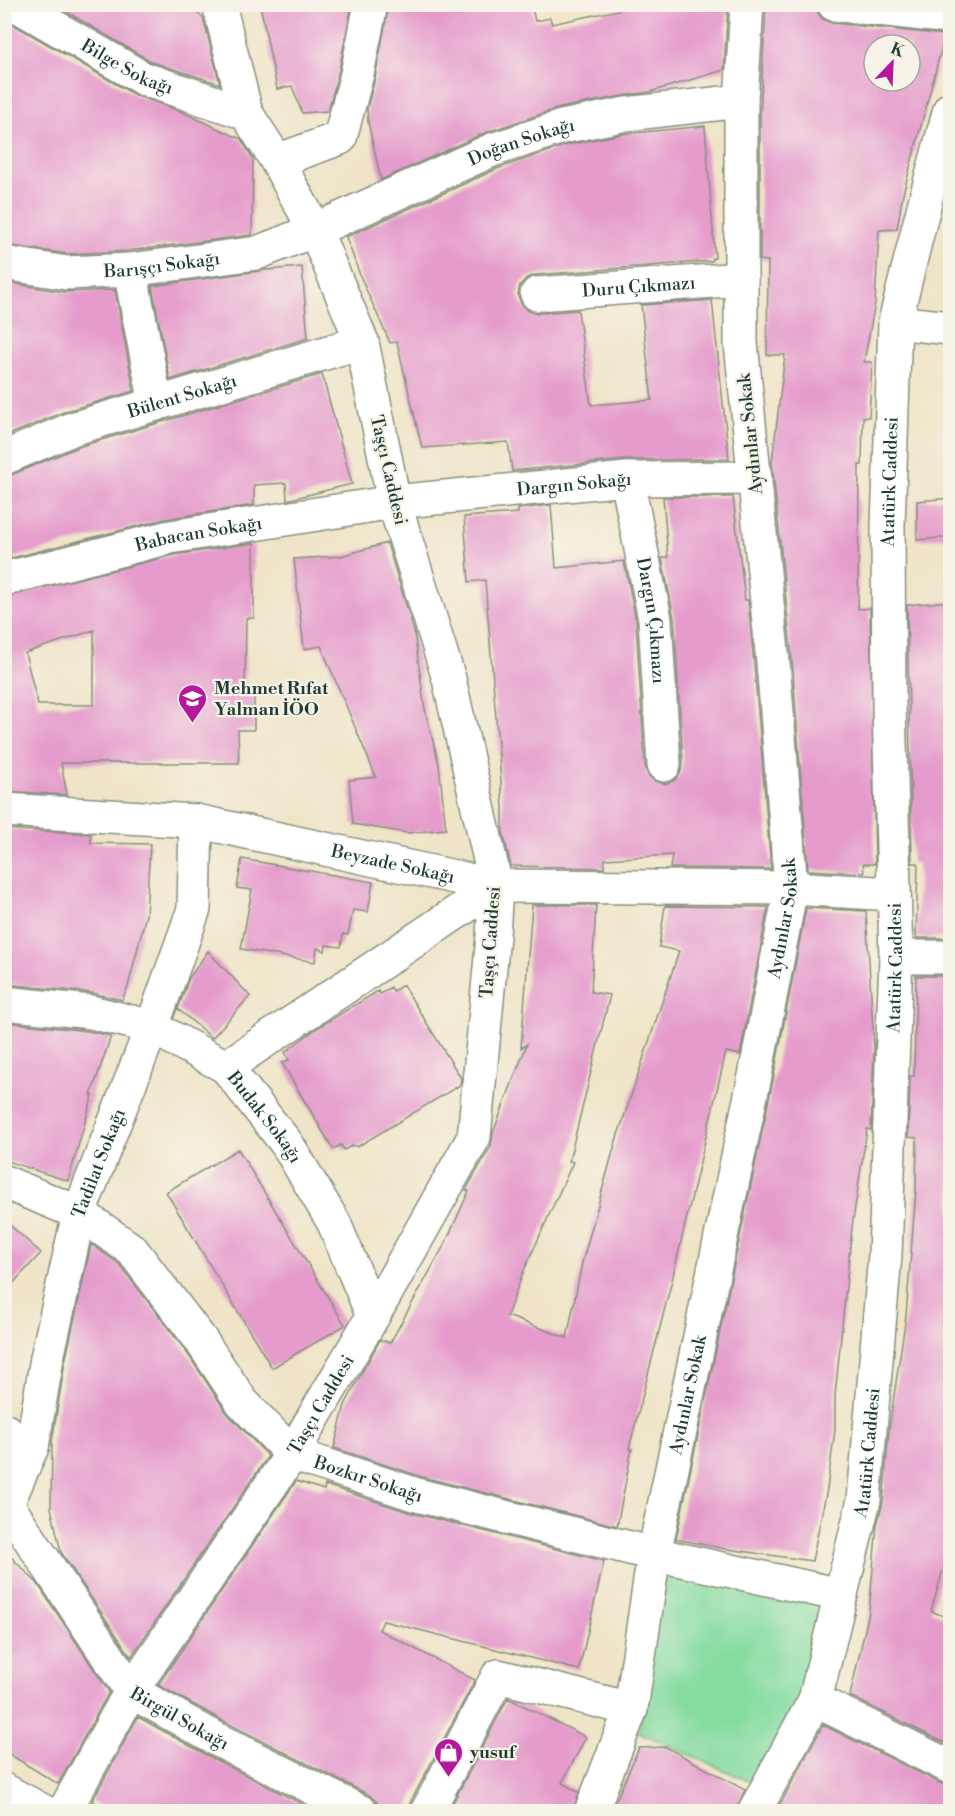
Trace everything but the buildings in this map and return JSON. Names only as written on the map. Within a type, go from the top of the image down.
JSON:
[{"type":"street","name":"Bilge Sokağı","points":[[15,4],[144,79],[246,112]]},
{"type":"street","name":"Taşçı Caddesi","points":[[64,1812],[131,1691],[292,1454],[374,1316],[474,1137],[496,886],[449,679],[394,502],[362,342],[315,230],[277,161],[246,112],[219,4]]},
{"type":"street","points":[[277,161],[340,138],[357,74],[370,4]]},
{"type":"street","name":"Aydınlar Sokak","points":[[591,1812],[631,1709],[654,1554],[755,1076],[791,888],[773,662],[741,343],[741,101],[747,4]]},
{"type":"street","points":[[834,4],[951,16]]},
{"type":"street","name":"Doğan Sokağı","points":[[315,230],[492,150],[562,127],[626,114],[741,101]]},
{"type":"street","name":"Atatürk Caddesi","points":[[754,1812],[815,1700],[864,1500],[885,1254],[896,957],[889,706],[888,526],[895,322],[951,109]]},
{"type":"street","name":"Barışçı Sokağı","points":[[4,263],[67,273],[130,270],[257,253],[315,230]]},
{"type":"street","points":[[130,270],[156,404]]},
{"type":"street","name":"Duru Çıkmazı","points":[[537,294],[741,279]]},
{"type":"street","points":[[895,322],[951,328]]},
{"type":"street","name":"Bülent Sokağı","points":[[4,458],[72,429],[362,342]]},
{"type":"street","name":"Dargın Sokağı","points":[[394,502],[627,479],[755,478]]},
{"type":"street","name":"Dargın Çıkmazı","points":[[627,479],[655,619],[664,765]]},
{"type":"street","name":"Babacan Sokağı","points":[[4,579],[170,537],[394,502]]},
{"type":"street","name":"Beyzade Sokağı","points":[[4,810],[196,821],[496,886],[791,888],[894,894]]},
{"type":"street","name":"Tadilat Sokağı","points":[[6,1508],[32,1447],[47,1358],[79,1213],[152,1027],[194,909],[196,821]]},
{"type":"street","points":[[226,1068],[496,886]]},
{"type":"street","points":[[896,957],[951,957]]},
{"type":"street","name":"Budak Sokağı","points":[[4,1003],[91,1012],[152,1027],[226,1068],[293,1154],[334,1223],[374,1316]]},
{"type":"street","name":"Bozkır Sokağı","points":[[4,1182],[79,1213],[132,1250],[200,1339],[242,1402],[292,1454],[417,1495],[654,1554],[841,1594]]},
{"type":"street","points":[[4,1430],[32,1447]]},
{"type":"street","name":"Birgül Sokağı","points":[[6,1508],[131,1691],[218,1740],[361,1812]]},
{"type":"street","points":[[427,1812],[498,1676],[631,1709]]},
{"type":"street","points":[[815,1700],[951,1767]]},
{"type":"street","points":[[11,1798],[45,1812]]},
{"type":"green space","points":[[661,1565],[824,1601],[804,1694],[753,1783],[639,1732]]},
{"type":"place","name":"Mehmet Rıfat Yalman İÖO","points":[[193,724]]},
{"type":"place","name":"yusuf","points":[[449,1778]]}]
